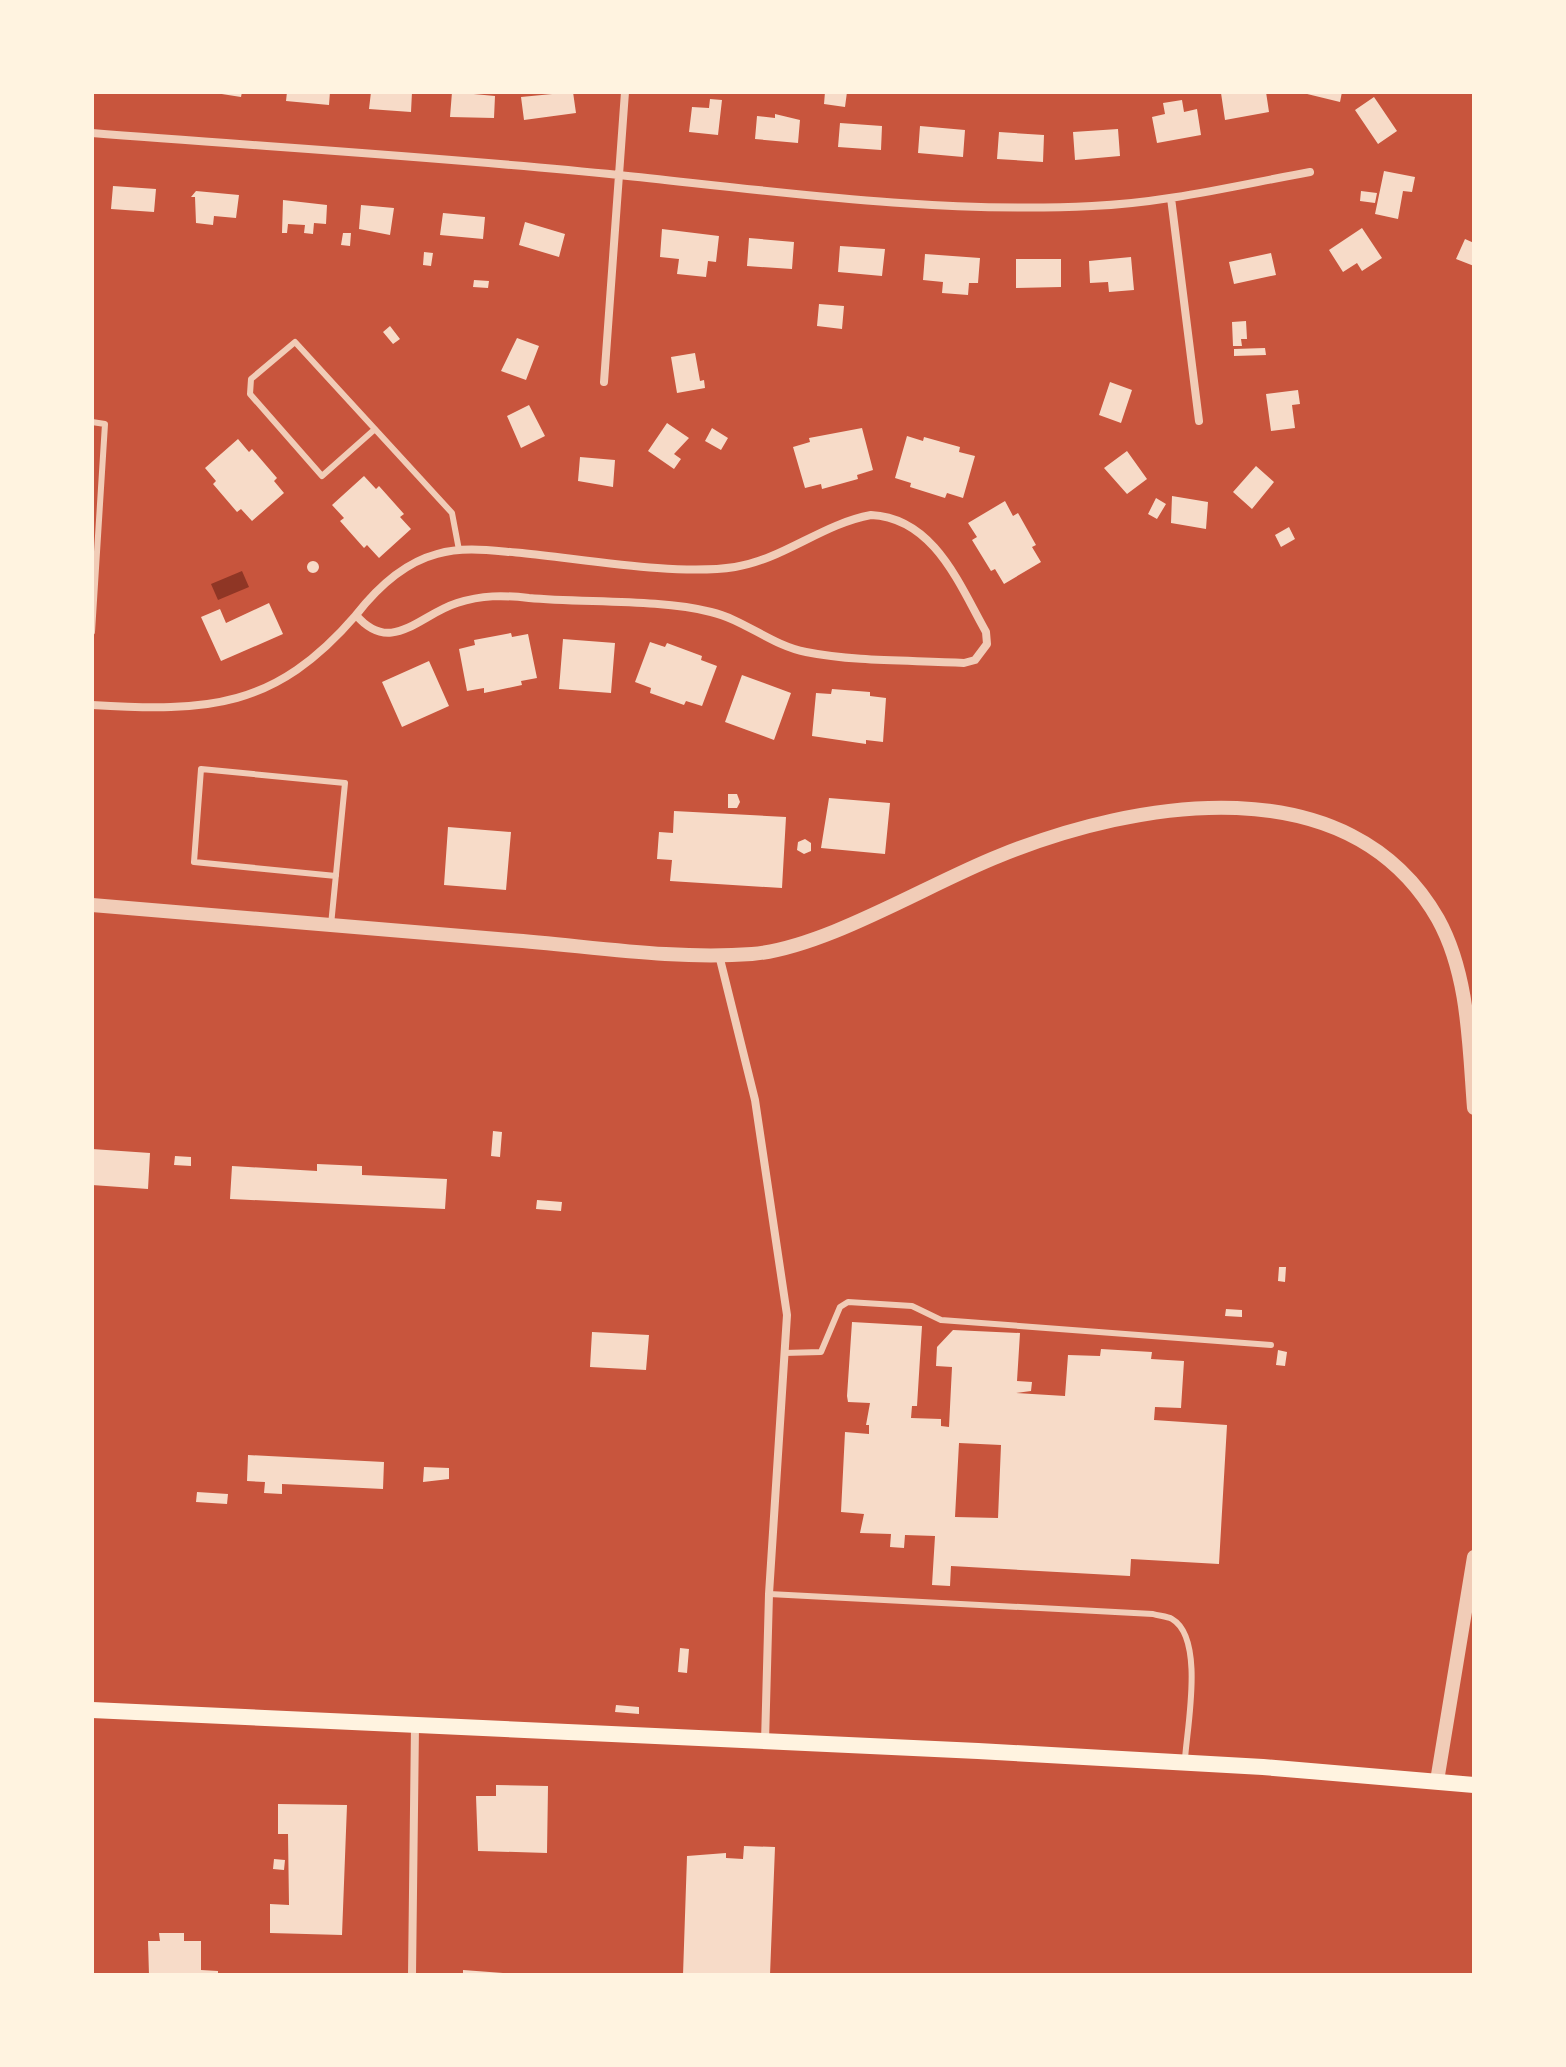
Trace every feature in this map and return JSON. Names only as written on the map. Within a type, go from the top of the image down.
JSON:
[{"type":"main road","points":[[92,1710],[1185,1763],[1474,1785]]},
{"type":"street","points":[[604,382],[625,92]]},
{"type":"street","points":[[92,133],[619,175],[745,190],[1029,208],[1094,206],[1171,198],[1310,172]]},
{"type":"street","points":[[1171,198],[1199,421]]},
{"type":"street","points":[[92,705],[193,708],[256,694],[321,651],[381,587],[413,564],[459,550],[707,569],[734,567],[761,561],[854,518],[885,516],[902,520],[928,538],[986,632],[987,644],[975,660],[964,663],[807,652],[779,644],[711,612],[496,594],[453,604],[397,633],[385,635],[376,633],[356,615]]},
{"type":"street","points":[[92,905],[719,954],[755,954],[789,947],[1002,854],[1094,827],[1152,814],[1259,807],[1291,813],[1338,829],[1367,844],[1393,864],[1438,920],[1461,984],[1474,1108]]},
{"type":"street","points":[[719,954],[755,1100],[787,1315],[769,1594],[765,1744]]},
{"type":"street","points":[[1437,1781],[1474,1557]]},
{"type":"street","points":[[412,1975],[415,1726]]},
{"type":"lane","points":[[375,429],[322,476],[250,394],[248,385],[251,379],[295,342],[375,429],[452,513],[459,550]]},
{"type":"lane","points":[[92,422],[105,424],[92,632]]},
{"type":"lane","points":[[331,925],[336,876],[345,783],[201,769],[194,862],[336,876]]},
{"type":"lane","points":[[784,1353],[821,1352],[840,1307],[848,1302],[912,1306],[941,1320],[1271,1345]]},
{"type":"lane","points":[[769,1594],[1153,1614],[1171,1618],[1182,1628],[1192,1654],[1185,1763]]},
{"type":"shaded area","points":[[242,571],[249,587],[218,600],[211,584]]},
{"type":"building","points":[[209,92],[242,92],[241,97]]},
{"type":"building","points":[[287,92],[330,92],[329,105],[286,101]]},
{"type":"building","points":[[371,92],[412,92],[411,112],[369,109]]},
{"type":"building","points":[[452,92],[495,96],[494,118],[450,117]]},
{"type":"building","points":[[573,92],[576,113],[524,120],[521,97]]},
{"type":"building","points":[[825,92],[847,92],[845,107],[824,104]]},
{"type":"building","points":[[1266,92],[1269,112],[1225,120],[1221,93]]},
{"type":"building","points":[[1299,92],[1342,92],[1340,102]]},
{"type":"building","points":[[1374,97],[1397,131],[1378,144],[1355,110]]},
{"type":"building","points":[[710,99],[722,100],[718,135],[689,132],[692,107],[709,108]]},
{"type":"building","points":[[1182,100],[1184,112],[1197,109],[1201,135],[1157,143],[1152,117],[1165,114],[1163,103]]},
{"type":"building","points":[[775,114],[800,120],[798,143],[755,139],[757,116],[775,118]]},
{"type":"building","points":[[840,123],[882,126],[881,150],[838,147]]},
{"type":"building","points":[[920,126],[965,130],[963,157],[918,153]]},
{"type":"building","points":[[1118,129],[1120,156],[1075,160],[1073,132]]},
{"type":"building","points":[[999,132],[1044,135],[1043,162],[997,159]]},
{"type":"building","points":[[1384,171],[1415,177],[1412,192],[1403,191],[1398,219],[1375,214]]},
{"type":"building","points":[[113,186],[156,189],[154,212],[111,209]]},
{"type":"building","points":[[196,191],[239,195],[236,218],[214,216],[213,225],[196,223],[195,197],[191,197]]},
{"type":"building","points":[[1361,191],[1377,193],[1375,203],[1360,201]]},
{"type":"building","points":[[283,200],[327,205],[326,224],[314,223],[313,234],[304,233],[305,225],[288,224],[287,233],[282,233]]},
{"type":"building","points":[[361,205],[394,208],[390,235],[359,229]]},
{"type":"building","points":[[443,213],[485,217],[483,239],[440,235]]},
{"type":"building","points":[[525,222],[565,234],[559,257],[519,245]]},
{"type":"building","points":[[1362,228],[1382,258],[1362,271],[1357,263],[1343,272],[1329,250]]},
{"type":"building","points":[[662,229],[719,236],[716,262],[708,261],[706,277],[677,274],[679,259],[660,257]]},
{"type":"building","points":[[343,233],[351,233],[350,246],[341,245]]},
{"type":"building","points":[[749,238],[794,242],[792,269],[747,266]]},
{"type":"building","points":[[1465,239],[1474,243],[1474,266],[1456,259]]},
{"type":"building","points":[[840,246],[885,249],[882,276],[838,272]]},
{"type":"building","points":[[424,252],[433,253],[431,266],[423,265]]},
{"type":"building","points":[[1271,253],[1276,275],[1234,284],[1229,262]]},
{"type":"building","points":[[925,254],[980,258],[978,283],[969,283],[968,295],[942,293],[943,282],[923,280]]},
{"type":"building","points":[[1131,257],[1134,290],[1109,292],[1108,282],[1090,283],[1089,261]]},
{"type":"building","points":[[1016,259],[1061,259],[1061,287],[1016,288]]},
{"type":"building","points":[[474,280],[489,281],[488,288],[473,287]]},
{"type":"building","points":[[819,304],[844,306],[842,329],[817,326]]},
{"type":"building","points":[[1246,321],[1247,339],[1241,339],[1242,346],[1233,346],[1232,322]]},
{"type":"building","points":[[390,326],[400,339],[393,344],[383,332]]},
{"type":"building","points":[[517,338],[539,346],[526,380],[501,371]]},
{"type":"building","points":[[1265,348],[1266,355],[1234,356],[1234,349]]},
{"type":"building","points":[[695,353],[700,381],[704,380],[705,388],[677,393],[671,357]]},
{"type":"building","points":[[1110,382],[1132,390],[1121,423],[1099,415]]},
{"type":"building","points":[[1298,390],[1300,404],[1292,405],[1295,428],[1271,431],[1266,394]]},
{"type":"building","points":[[529,405],[545,436],[521,448],[507,416]]},
{"type":"building","points":[[667,423],[689,438],[674,454],[681,459],[674,469],[648,451]]},
{"type":"building","points":[[712,428],[728,438],[721,450],[705,441]]},
{"type":"building","points":[[862,428],[873,470],[857,475],[858,479],[822,489],[821,484],[805,488],[793,447],[810,442],[809,438]]},
{"type":"building","points":[[907,436],[923,441],[924,437],[960,447],[959,452],[975,456],[963,498],[947,493],[945,498],[910,487],[911,483],[895,478]]},
{"type":"building","points":[[238,439],[249,452],[252,449],[277,478],[274,481],[284,493],[252,521],[241,509],[237,512],[213,484],[216,481],[205,468]]},
{"type":"building","points":[[1127,451],[1147,479],[1127,494],[1104,468]]},
{"type":"building","points":[[580,457],[615,460],[613,487],[578,481]]},
{"type":"building","points":[[1256,466],[1274,482],[1252,509],[1233,492]]},
{"type":"building","points":[[364,476],[376,489],[379,486],[404,514],[400,517],[411,529],[379,558],[367,545],[364,548],[340,521],[344,518],[332,505]]},
{"type":"building","points":[[1172,496],[1208,502],[1206,529],[1171,523]]},
{"type":"building","points":[[1156,498],[1166,504],[1157,519],[1148,514]]},
{"type":"building","points":[[1005,501],[1013,516],[1018,513],[1036,545],[1032,547],[1041,562],[1004,584],[995,569],[991,571],[972,540],[977,537],[968,523]]},
{"type":"building","points":[[1289,527],[1295,539],[1281,547],[1275,535]]},
{"type":"building","points":[[313,561],[319,567],[313,573],[307,567]]},
{"type":"building","points":[[269,603],[283,634],[221,661],[201,617],[220,609],[226,623]]},
{"type":"building","points":[[511,633],[512,637],[528,634],[537,678],[521,681],[522,685],[484,693],[484,688],[467,691],[459,649],[475,645],[474,640]]},
{"type":"building","points":[[563,639],[615,643],[611,693],[559,689]]},
{"type":"building","points":[[650,642],[665,647],[667,643],[702,656],[701,660],[717,666],[702,706],[686,701],[684,705],[650,693],[651,688],[635,682]]},
{"type":"building","points":[[429,661],[449,706],[402,727],[382,682]]},
{"type":"building","points":[[742,675],[791,693],[774,740],[725,722]]},
{"type":"building","points":[[832,689],[870,692],[870,696],[886,698],[883,742],[866,740],[866,744],[812,736],[816,693],[831,694]]},
{"type":"building","points":[[728,794],[737,794],[740,802],[737,808],[728,808]]},
{"type":"building","points":[[829,798],[890,803],[885,854],[821,848]]},
{"type":"building","points":[[674,811],[786,817],[782,888],[670,881],[672,860],[657,859],[659,832],[673,833]]},
{"type":"building","points":[[448,827],[511,832],[506,890],[444,885]]},
{"type":"building","points":[[805,839],[811,843],[811,851],[804,854],[797,850],[798,842]]},
{"type":"building","points":[[493,1131],[502,1132],[500,1157],[491,1156]]},
{"type":"building","points":[[92,1149],[150,1153],[148,1189],[92,1185]]},
{"type":"building","points":[[175,1156],[191,1157],[191,1166],[174,1165]]},
{"type":"building","points":[[317,1164],[362,1166],[362,1175],[447,1179],[445,1209],[230,1199],[232,1166],[317,1171]]},
{"type":"building","points":[[537,1200],[562,1202],[561,1211],[536,1209]]},
{"type":"building","points":[[1279,1267],[1286,1267],[1285,1282],[1278,1281]]},
{"type":"building","points":[[1226,1309],[1242,1310],[1242,1317],[1225,1316]]},
{"type":"building","points":[[852,1322],[922,1326],[917,1406],[912,1406],[911,1418],[941,1419],[941,1426],[949,1427],[952,1367],[936,1366],[937,1347],[953,1330],[1020,1333],[1017,1381],[1032,1382],[1031,1391],[1016,1393],[1065,1396],[1068,1355],[1100,1356],[1101,1349],[1152,1352],[1151,1359],[1184,1361],[1181,1408],[1155,1407],[1154,1420],[1227,1425],[1219,1564],[1131,1559],[1130,1576],[951,1566],[950,1586],[932,1585],[935,1536],[905,1535],[904,1548],[890,1547],[891,1534],[860,1533],[864,1514],[841,1512],[845,1432],[869,1434],[869,1425],[866,1425],[870,1403],[848,1402]],"holes":[[[959,1443],[1001,1445],[998,1518],[955,1517]]]},
{"type":"building","points":[[592,1332],[649,1335],[646,1370],[590,1367]]},
{"type":"building","points":[[1278,1350],[1287,1352],[1285,1366],[1276,1365]]},
{"type":"building","points":[[248,1455],[384,1462],[383,1489],[282,1484],[282,1494],[264,1493],[265,1482],[247,1481]]},
{"type":"building","points":[[424,1467],[449,1468],[449,1479],[423,1482]]},
{"type":"building","points":[[197,1492],[228,1494],[227,1504],[196,1502]]},
{"type":"building","points":[[680,1648],[689,1649],[687,1673],[678,1672]]},
{"type":"building","points":[[616,1705],[639,1707],[639,1714],[615,1712]]},
{"type":"building","points":[[496,1785],[548,1786],[547,1853],[478,1851],[476,1796],[496,1796]]},
{"type":"building","points":[[278,1804],[347,1805],[342,1935],[270,1933],[270,1904],[289,1905],[288,1834],[278,1834]]},
{"type":"building","points":[[744,1846],[775,1847],[770,1975],[683,1975],[687,1856],[726,1853],[726,1858],[743,1859]]},
{"type":"building","points":[[274,1859],[285,1860],[284,1870],[273,1869]]},
{"type":"building","points":[[159,1933],[184,1933],[184,1941],[201,1941],[201,1970],[218,1971],[218,1975],[149,1975],[148,1941],[160,1941]]},
{"type":"building","points":[[463,1970],[503,1973],[503,1975],[463,1975]]}]
